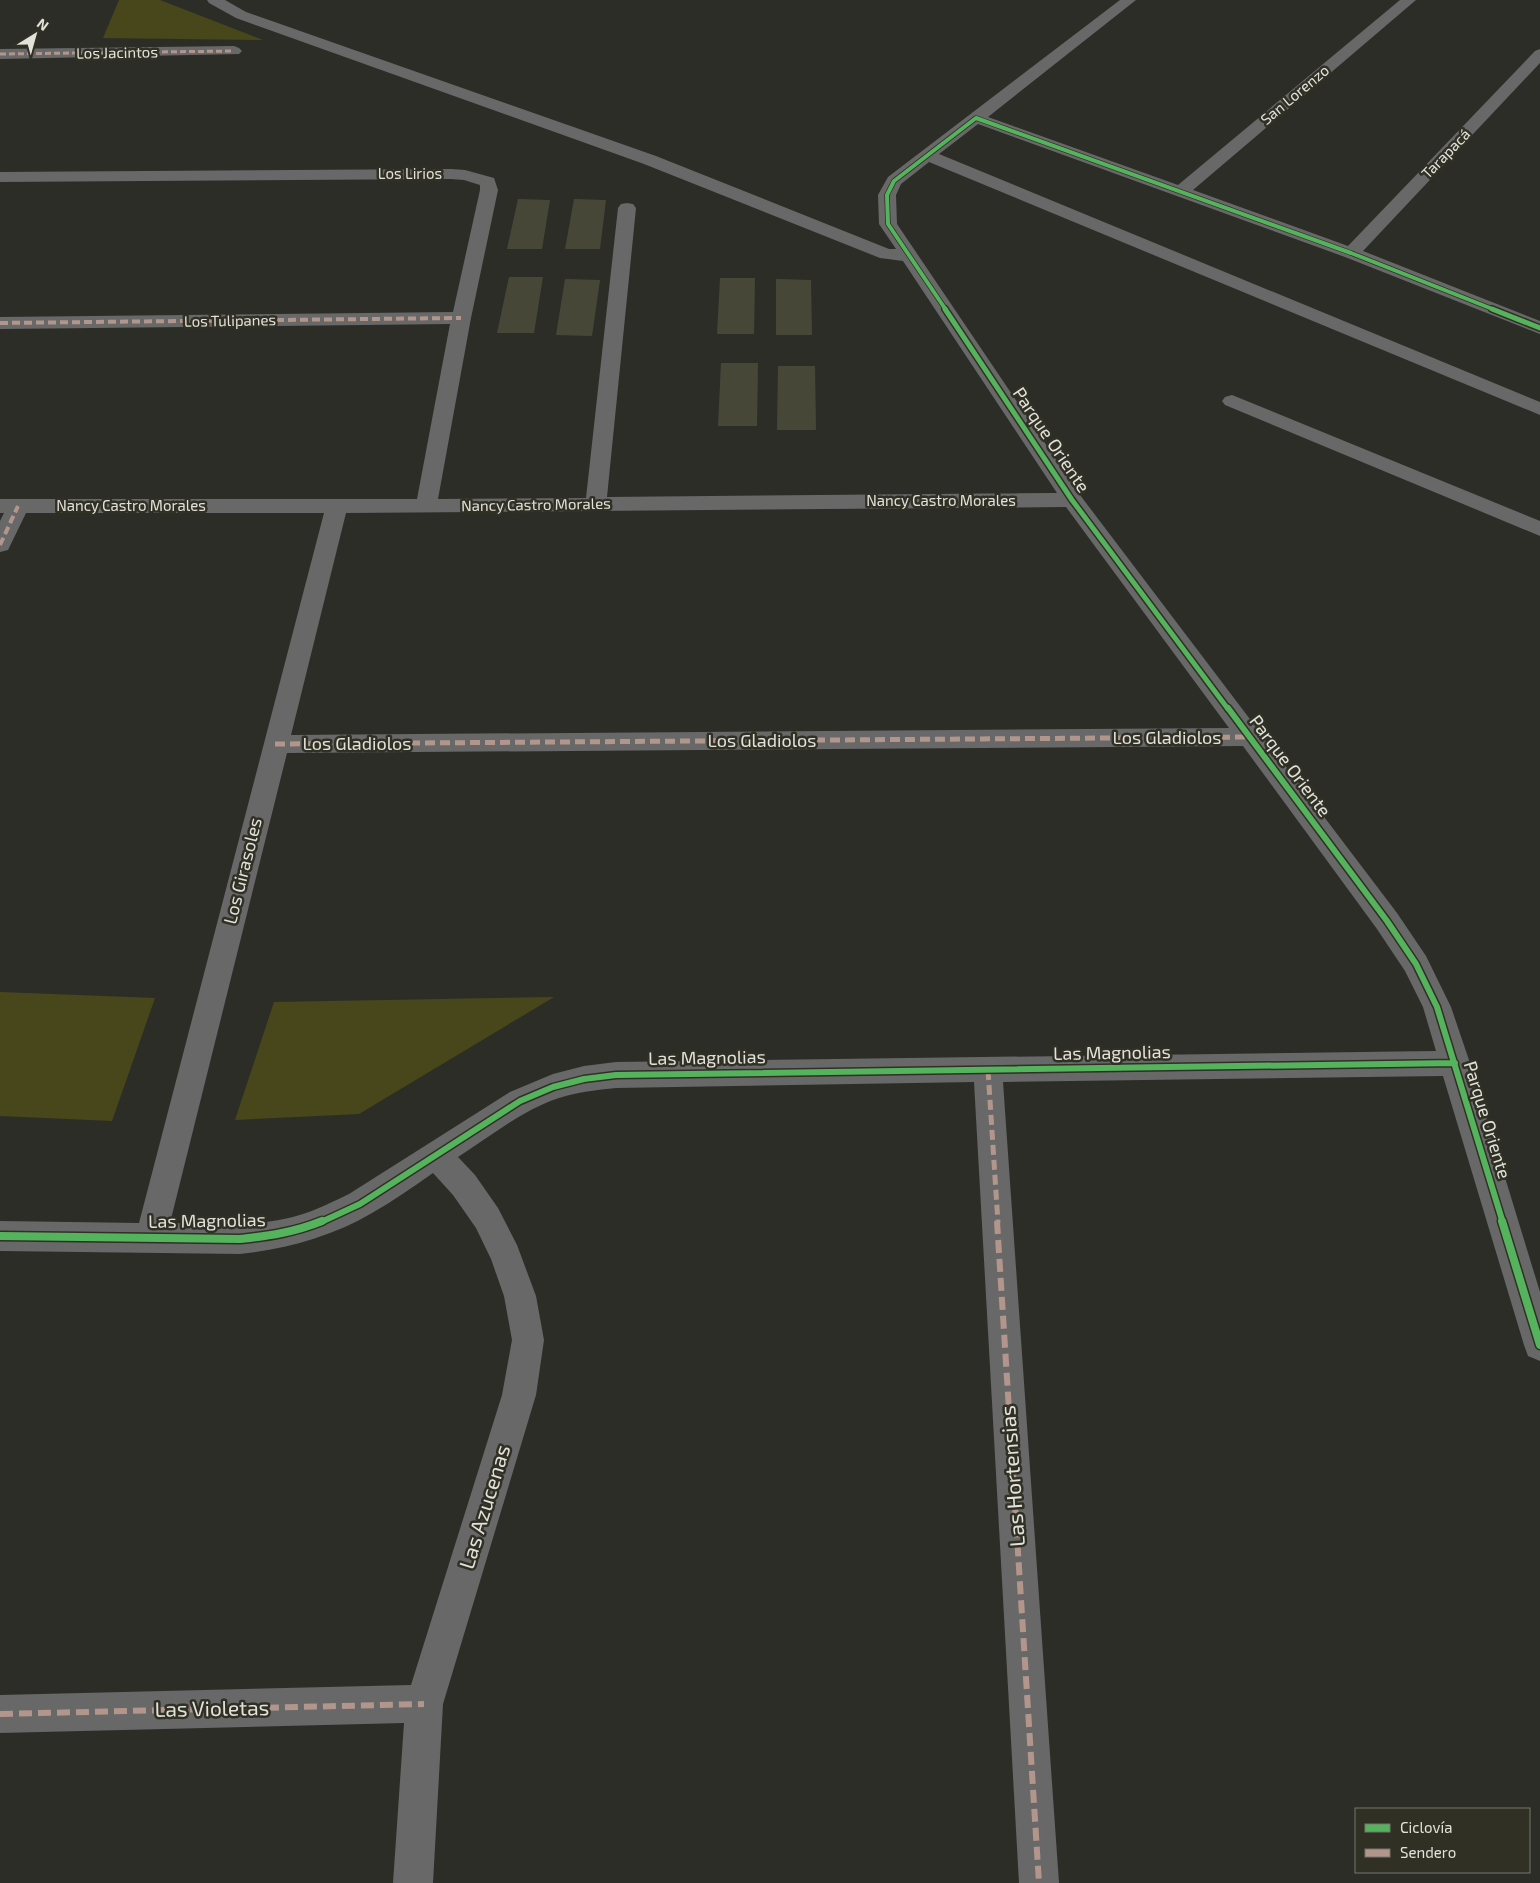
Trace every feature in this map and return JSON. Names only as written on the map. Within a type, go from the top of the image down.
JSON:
[{"type":"street","points":[[214,0],[241,15],[650,160],[886,254],[910,256]]},
{"type":"street","name":"Parque Oriente","points":[[1129,0],[894,181],[887,194],[888,224],[1072,500],[1387,921],[1416,964],[1437,1007],[1540,1345]]},
{"type":"street","name":"San Lorenzo","points":[[1181,191],[1409,0]]},
{"type":"street","name":"Los Jacintos","points":[[0,54],[234,52]]},
{"type":"street","name":"Tarapacá","points":[[1351,253],[1540,54]]},
{"type":"street","points":[[976,118],[1534,321]]},
{"type":"street","points":[[927,155],[1540,409]]},
{"type":"street","name":"Los Lirios","points":[[0,177],[450,174],[478,178],[488,182],[489,190],[461,318],[426,506]]},
{"type":"street","points":[[596,504],[627,208]]},
{"type":"street","name":"Los Tulipanes","points":[[0,324],[461,318]]},
{"type":"street","points":[[1232,401],[1540,529]]},
{"type":"street","name":"Nancy Castro Morales","points":[[9,506],[426,506],[1072,500]]},
{"type":"street","points":[[0,545],[9,506]]},
{"type":"street","name":"Los Girasoles","points":[[151,1237],[337,506]]},
{"type":"street","name":"Los Gladiolos","points":[[275,744],[1249,737]]},
{"type":"street","name":"Las Magnolias","points":[[0,1236],[240,1238],[271,1236],[302,1229],[360,1204],[520,1101],[553,1087],[584,1079],[616,1075],[1455,1063]]},
{"type":"street","name":"Las Hortensias","points":[[988,1070],[1039,1883]]},
{"type":"street","name":"Las Azucenas","points":[[413,1883],[424,1704],[520,1395],[528,1340],[520,1296],[506,1256],[487,1218],[464,1185],[435,1154]]},
{"type":"street","name":"Las Violetas","points":[[0,1714],[424,1704]]},
{"type":"shaded area","points":[[119,0],[160,0],[263,40],[103,38]]},
{"type":"shaded area","points":[[0,992],[155,998],[112,1121],[0,1116]]},
{"type":"shaded area","points":[[554,997],[359,1114],[235,1120],[274,1002]]},
{"type":"building","points":[[518,199],[550,200],[542,249],[507,249]]},
{"type":"building","points":[[574,199],[606,200],[600,249],[565,249]]},
{"type":"building","points":[[509,277],[543,277],[534,333],[497,333]]},
{"type":"building","points":[[720,278],[755,278],[754,334],[717,334]]},
{"type":"building","points":[[565,279],[600,280],[592,336],[556,335]]},
{"type":"building","points":[[776,279],[811,280],[812,335],[776,335]]},
{"type":"building","points":[[721,363],[758,363],[757,426],[718,426]]},
{"type":"building","points":[[778,366],[815,366],[816,430],[777,430]]},
{"type":"marked path","points":[[0,54],[234,51]]},
{"type":"marked path","points":[[0,323],[461,318]]},
{"type":"marked path","points":[[0,545],[18,506]]},
{"type":"marked path","points":[[275,744],[1249,737]]},
{"type":"marked path","points":[[988,1070],[1039,1883]]},
{"type":"marked path","points":[[0,1714],[424,1704]]},
{"type":"cycle path","points":[[1540,328],[1351,253],[976,118],[894,181],[887,195],[888,224],[1072,500],[1387,921],[1416,964],[1437,1007],[1540,1345]]},
{"type":"cycle path","points":[[0,1236],[240,1239],[271,1236],[302,1229],[360,1204],[520,1101],[553,1087],[584,1079],[616,1075],[1455,1063]]}]
